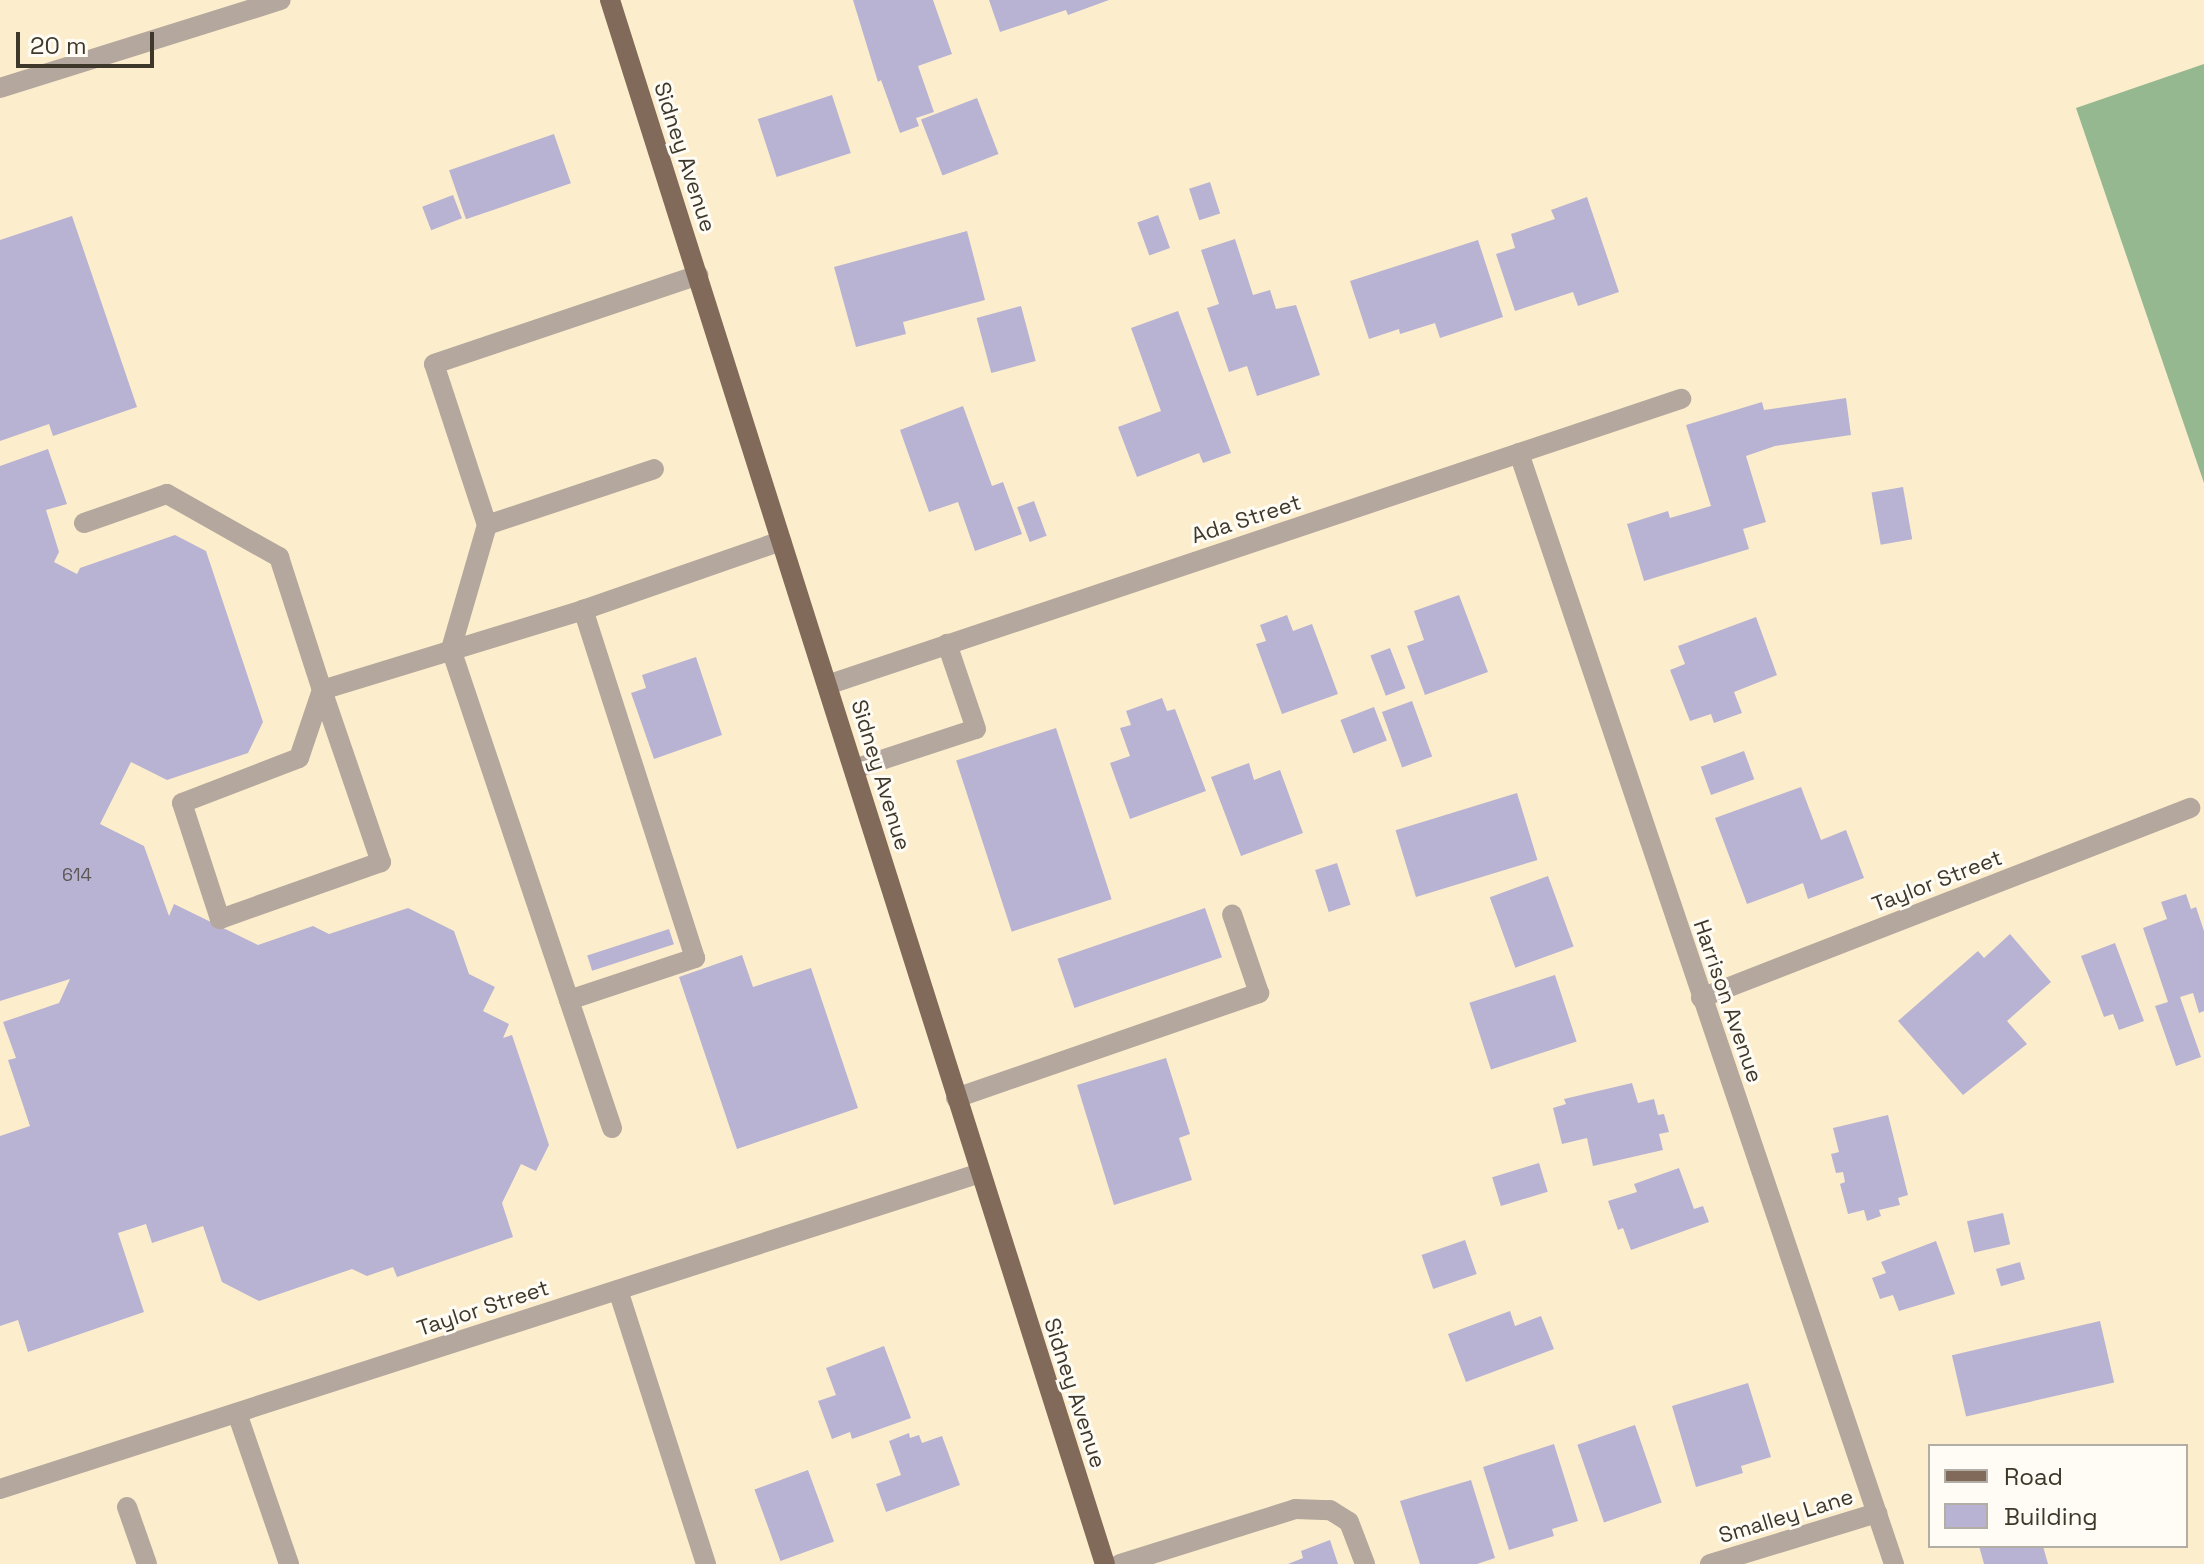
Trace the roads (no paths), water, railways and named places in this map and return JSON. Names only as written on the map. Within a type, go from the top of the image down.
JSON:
[{"type":"main road","name":"Sidney Avenue","points":[[610,0],[1105,1564]]},
{"type":"street","points":[[0,88],[281,0]]},
{"type":"street","points":[[612,1128],[451,649],[487,525],[434,364],[698,275]]},
{"type":"street","name":"Ada Street","points":[[827,685],[1681,399]]},
{"type":"street","name":"Harrison Avenue","points":[[1519,453],[1894,1564]]},
{"type":"street","points":[[487,525],[654,469]]},
{"type":"street","points":[[84,523],[167,494],[279,557],[381,862],[220,919],[182,803],[299,758],[322,690]]},
{"type":"street","points":[[322,690],[583,610],[781,541]]},
{"type":"street","points":[[569,1000],[695,958],[583,610]]},
{"type":"street","points":[[854,769],[976,729],[947,644]]},
{"type":"street","name":"Taylor Street","points":[[1701,998],[2190,808]]},
{"type":"street","points":[[956,1098],[1259,993],[1232,914]]},
{"type":"street","name":"Taylor Street","points":[[0,1489],[980,1173]]},
{"type":"street","points":[[618,1290],[706,1564]]},
{"type":"street","points":[[237,1413],[289,1564]]},
{"type":"street","points":[[127,1507],[147,1564]]},
{"type":"street","points":[[1120,1564],[1226,1528],[1295,1509],[1330,1510],[1349,1522],[1365,1564]]},
{"type":"street","name":"Smalley Lane","points":[[1710,1564],[1877,1513]]}]
